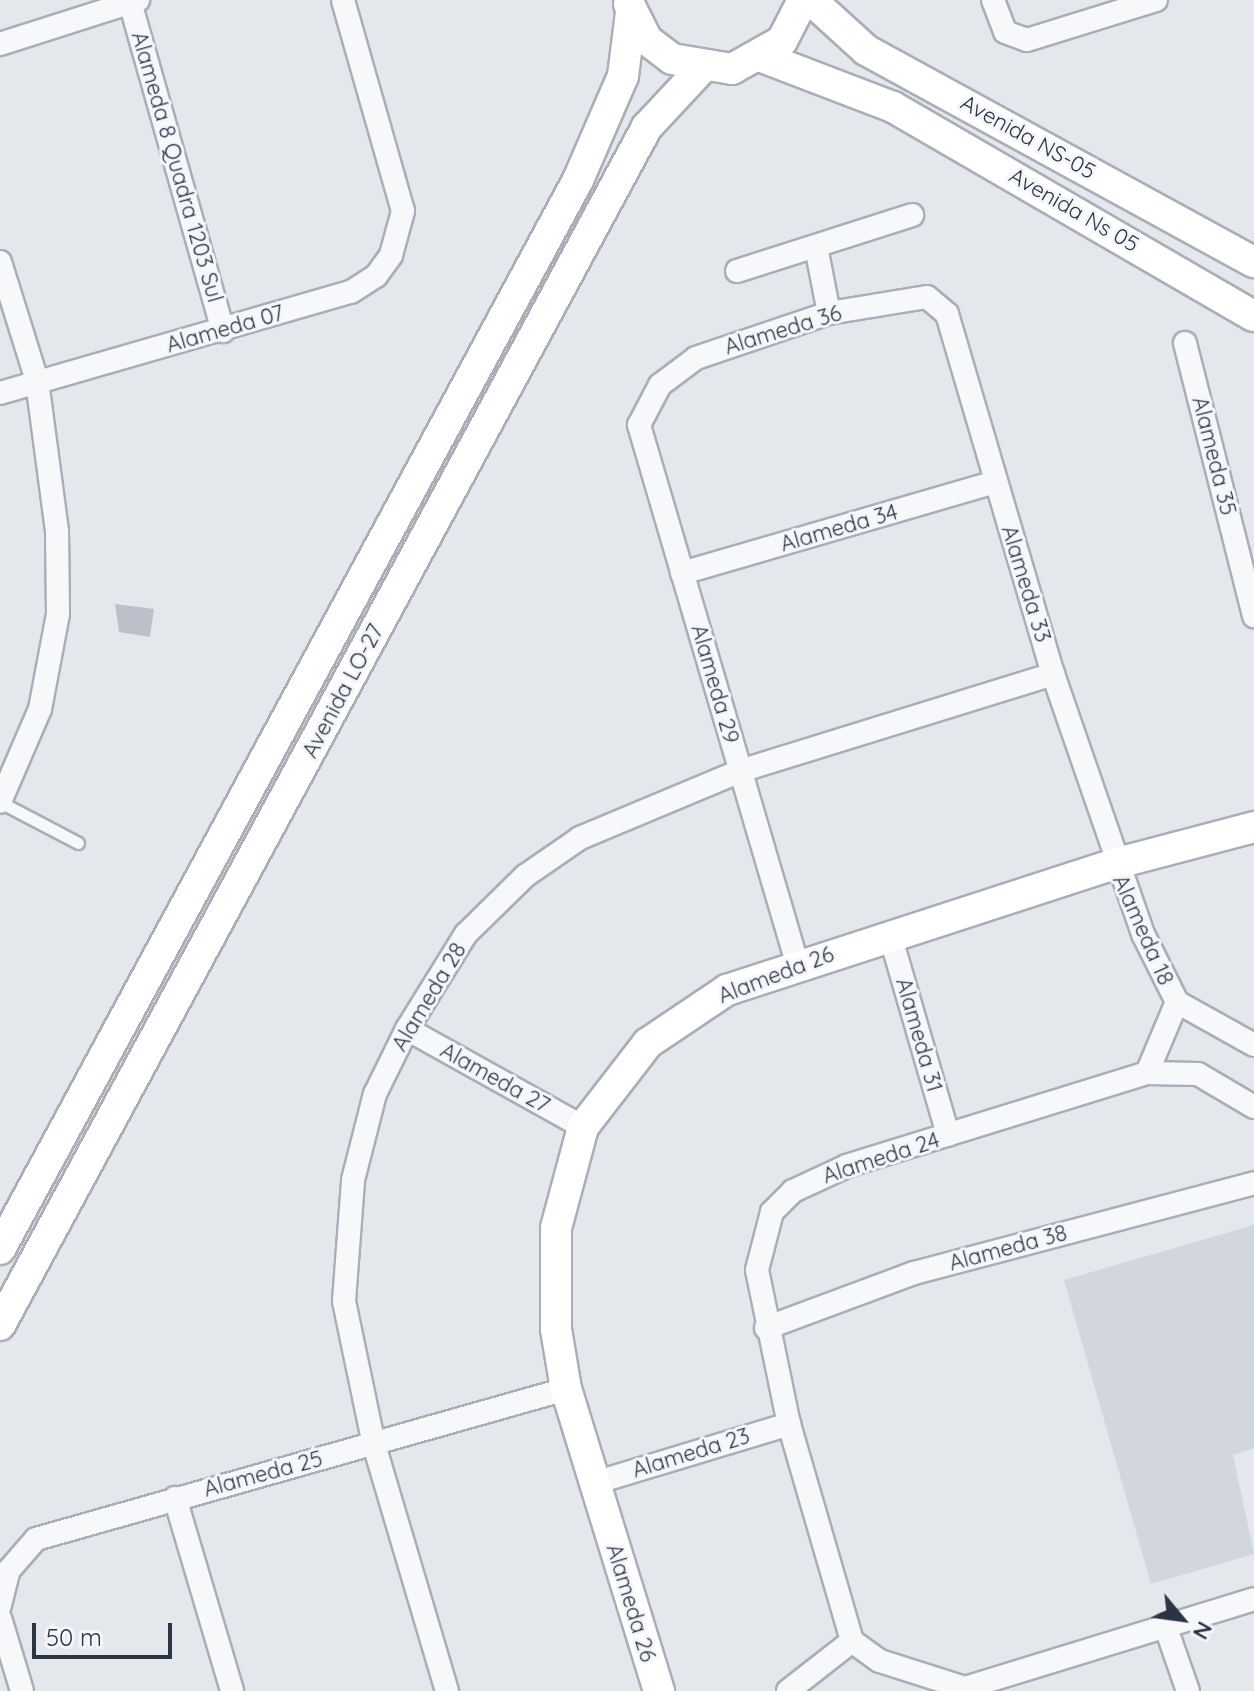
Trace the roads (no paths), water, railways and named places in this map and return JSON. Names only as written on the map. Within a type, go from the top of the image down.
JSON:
[{"type":"street","name":"Alameda 07","points":[[0,393],[351,292],[376,276],[397,243],[403,211],[343,0]]},
{"type":"street","points":[[629,6],[647,40],[701,69],[762,57],[782,41],[803,0]]},
{"type":"street","name":"Avenida NS-05","points":[[811,0],[866,50],[1254,262]]},
{"type":"street","points":[[993,0],[1014,39],[1039,38],[1156,0]]},
{"type":"street","points":[[0,44],[134,1]]},
{"type":"street","name":"Alameda 8 Quadra 1203 Sul","points":[[134,1],[223,331]]},
{"type":"street","name":"Avenida LO-27","points":[[0,1249],[578,180],[623,76],[629,6]]},
{"type":"street","name":"Avenida Ns 05","points":[[762,57],[893,107],[1254,316]]},
{"type":"street","name":"Avenida LO-27","points":[[0,1325],[647,127],[701,69]]},
{"type":"street","points":[[737,271],[912,215]]},
{"type":"street","points":[[816,247],[829,313]]},
{"type":"street","points":[[0,262],[37,381],[57,531],[58,614],[40,709],[0,802]]},
{"type":"street","name":"Alameda 36","points":[[644,406],[685,363],[829,313],[914,295],[940,304]]},
{"type":"street","name":"Alameda 33","points":[[940,304],[1114,864]]},
{"type":"street","name":"Alameda 35","points":[[1185,343],[1254,616]]},
{"type":"street","name":"Alameda 29","points":[[644,406],[639,446],[682,573],[797,963]]},
{"type":"street","name":"Alameda 34","points":[[682,573],[995,482]]},
{"type":"street","name":"Alameda 28","points":[[447,1691],[374,1445],[344,1301],[350,1210],[375,1094],[407,1029],[466,934],[525,876],[580,838],[740,771],[1053,674]]},
{"type":"street","name":"Alameda 26","points":[[659,1691],[566,1389],[552,1281],[564,1186],[583,1127],[621,1071],[668,1027],[727,990],[797,963],[1114,864],[1254,827]]},
{"type":"street","name":"Alameda 18","points":[[1114,864],[1177,1002],[1254,1045]]},
{"type":"street","name":"Alameda 31","points":[[890,935],[948,1135]]},
{"type":"street","points":[[1147,1073],[1177,1002]]},
{"type":"street","name":"Alameda 27","points":[[407,1029],[583,1127]]},
{"type":"street","name":"Alameda 24","points":[[852,1641],[789,1424],[766,1328],[757,1270],[772,1212],[814,1179],[1147,1073],[1198,1074],[1254,1107]]},
{"type":"street","name":"Alameda 38","points":[[766,1328],[914,1273],[1254,1183]]},
{"type":"street","name":"Alameda 25","points":[[0,1605],[9,1570],[36,1539],[566,1389]]},
{"type":"street","name":"Alameda 23","points":[[594,1483],[789,1424]]},
{"type":"street","points":[[175,1498],[232,1691]]},
{"type":"street","points":[[788,1691],[852,1641],[910,1676],[965,1690],[1254,1599]]},
{"type":"street","points":[[0,1618],[22,1691]]},
{"type":"street","points":[[1165,1625],[1188,1691]]},
{"type":"lane","points":[[0,802],[78,843]]}]
